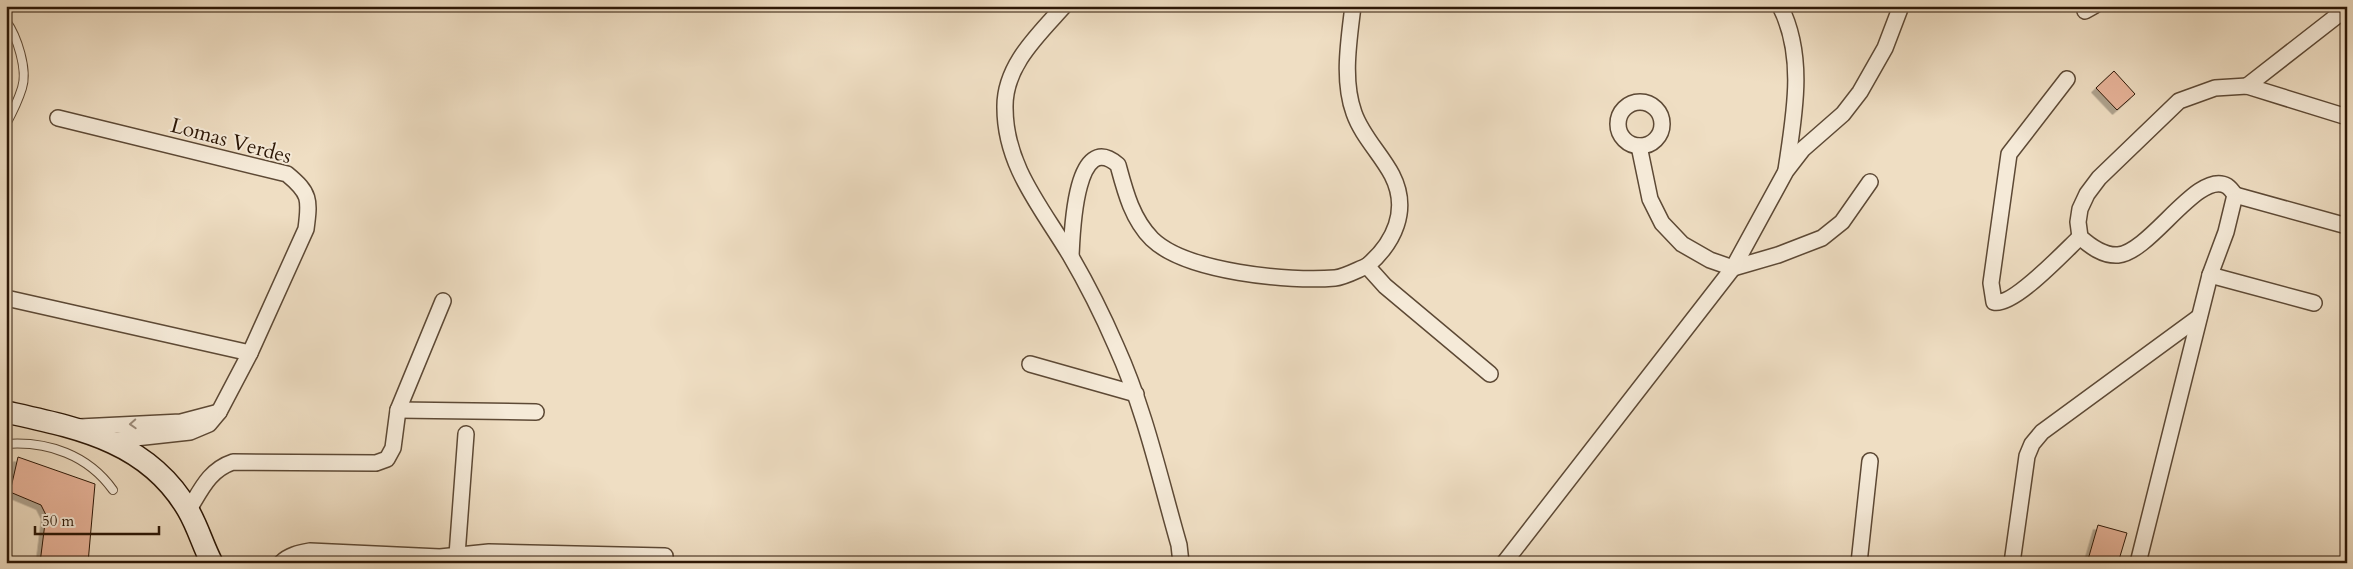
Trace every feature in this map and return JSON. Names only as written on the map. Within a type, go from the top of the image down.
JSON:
[{"type":"main road","points":[[6,412],[74,427],[127,450],[150,464],[162,475],[188,511],[212,563]]},
{"type":"street","points":[[1064,6],[1040,31],[1015,67],[1008,86],[1004,107],[1011,154],[1023,181],[1071,256],[1116,345],[1136,394],[1179,545],[1181,563]]},
{"type":"street","points":[[1071,256],[1079,183],[1091,161],[1099,156],[1118,164],[1124,187],[1140,226],[1154,241],[1175,255],[1202,265],[1283,277],[1336,278],[1367,266],[1382,253],[1394,234],[1401,215],[1399,193],[1392,176],[1354,114],[1349,91],[1348,64],[1353,6]]},
{"type":"street","points":[[1780,6],[1790,37],[1795,66],[1796,100],[1786,171]]},
{"type":"street","points":[[1504,563],[1733,268],[1786,171],[1803,149],[1843,114],[1860,92],[1885,48],[1901,6]]},
{"type":"street","points":[[2247,86],[2347,8]]},
{"type":"street","points":[[2066,80],[2009,154],[1991,283],[1994,302],[1999,303],[2014,297],[2080,238]]},
{"type":"street","points":[[2080,238],[2078,222],[2080,209],[2087,194],[2100,178],[2179,101],[2215,88],[2247,86],[2347,117]]},
{"type":"street","name":"Lomas Verdes","points":[[58,118],[287,174],[304,188],[309,209],[306,229],[250,353],[219,412],[209,424],[190,432],[108,441]]},
{"type":"street","points":[[1639,146],[1650,200],[1662,223],[1682,244],[1710,260],[1733,268],[1778,255],[1822,238],[1842,222],[1870,182]]},
{"type":"street","points":[[2080,238],[2102,252],[2116,255],[2130,252],[2151,237],[2202,189],[2215,184],[2227,186],[2235,195],[2347,226]]},
{"type":"street","points":[[2138,563],[2210,274],[2226,232],[2235,195]]},
{"type":"street","points":[[1367,266],[1384,286],[1490,374]]},
{"type":"street","points":[[2210,274],[2314,303]]},
{"type":"street","points":[[6,298],[250,353]]},
{"type":"street","points":[[188,511],[219,467],[233,462],[361,464],[383,461],[392,451],[398,410],[443,301]]},
{"type":"street","points":[[2012,563],[2027,456],[2032,444],[2042,432],[2199,316]]},
{"type":"street","points":[[1030,364],[1136,394]]},
{"type":"street","points":[[398,410],[536,412]]},
{"type":"street","points":[[74,427],[181,422],[219,412]]},
{"type":"street","points":[[457,555],[466,434]]},
{"type":"street","points":[[1859,563],[1870,461]]},
{"type":"street","points":[[281,563],[291,556],[310,552],[440,557],[457,555],[489,557],[665,556]]},
{"type":"lane","points":[[6,21],[14,33],[22,60],[23,86],[6,124]]},
{"type":"lane","points":[[6,444],[39,444],[56,448],[93,468],[112,490]]},
{"type":"building","points":[[2114,71],[2135,94],[2117,110],[2096,88]]},
{"type":"building","points":[[18,457],[95,484],[88,563],[40,563],[46,515],[41,505],[10,492]]},
{"type":"building","points":[[2098,525],[2127,533],[2118,563],[2087,563]]}]
